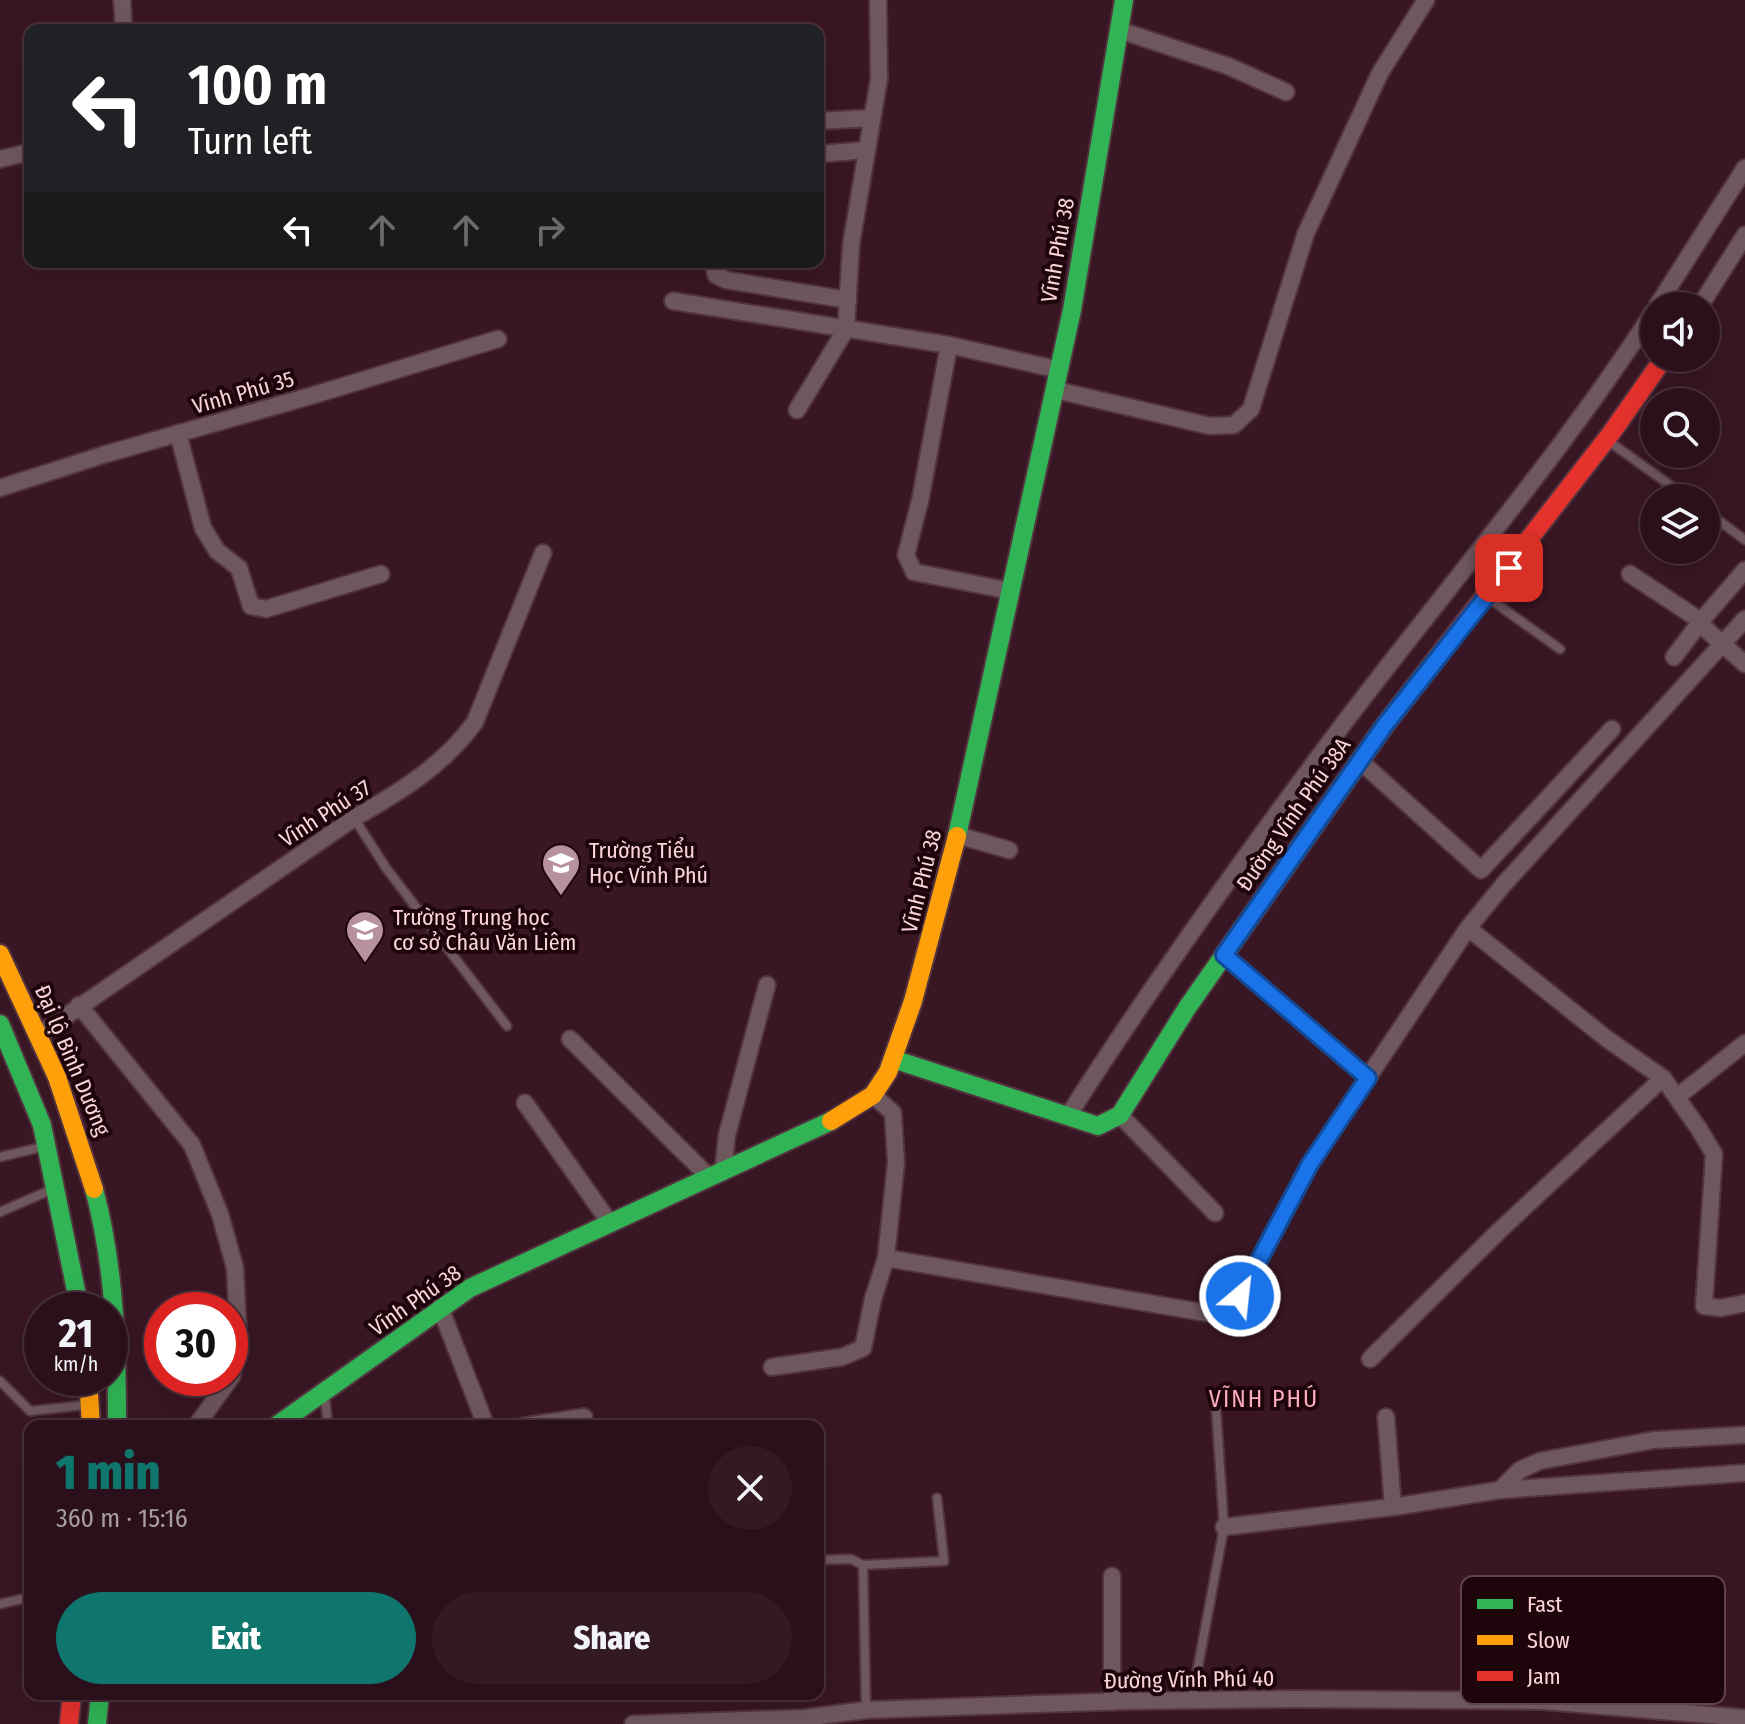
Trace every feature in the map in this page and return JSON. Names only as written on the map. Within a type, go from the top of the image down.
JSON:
[{"type":"main road","name":"Vĩnh Phú 38","points":[[284,1420],[470,1288],[816,1129],[873,1095],[893,1059],[913,1001],[957,835],[1060,370],[1124,0]]},
{"type":"main road","name":"Đường Vĩnh Phú 38A","points":[[1120,1115],[1187,1008],[1360,761],[1607,439],[1654,372]]},
{"type":"main road","name":"Đại lộ Bình Dương","points":[[0,954],[40,1034],[72,1109],[99,1207],[110,1263],[116,1328],[117,1420]]},
{"type":"main road","points":[[0,1024],[42,1125],[76,1292]]},
{"type":"main road","points":[[13,1052],[40,1034]]},
{"type":"main road","points":[[893,1059],[1098,1126],[1120,1115]]},
{"type":"main road","points":[[42,1125],[72,1109]]},
{"type":"main road","points":[[89,1396],[91,1420]]},
{"type":"main road","points":[[69,1724],[71,1700]]},
{"type":"main road","points":[[97,1724],[99,1700]]},
{"type":"street","points":[[122,0],[124,24]]},
{"type":"street","points":[[797,410],[846,329],[851,245],[879,79],[878,0]]},
{"type":"street","points":[[1056,390],[1210,426],[1234,425],[1251,409],[1306,233],[1380,73],[1426,0]]},
{"type":"street","points":[[1119,30],[1228,66],[1286,92]]},
{"type":"street","points":[[824,121],[872,118]]},
{"type":"street","points":[[824,154],[867,150]]},
{"type":"street","points":[[0,159],[24,153]]},
{"type":"street","points":[[1666,292],[1745,168]]},
{"type":"street","points":[[1709,292],[1745,235]]},
{"type":"street","points":[[714,268],[716,275],[726,280],[848,300]]},
{"type":"street","points":[[673,301],[949,345],[1060,370]]},
{"type":"street","points":[[1068,1116],[1130,1018],[1228,881],[1344,723],[1553,456],[1640,331]]},
{"type":"street","name":"Vĩnh Phú 35","points":[[0,488],[498,339]]},
{"type":"street","points":[[949,345],[920,501],[906,555],[914,572],[1011,591]]},
{"type":"street","points":[[178,433],[203,528],[217,551],[239,568],[251,606],[266,609],[381,574]]},
{"type":"street","name":"Vĩnh Phú 37","points":[[40,1034],[354,818],[401,791],[460,743],[475,722],[543,553]]},
{"type":"street","points":[[1674,657],[1745,570]]},
{"type":"street","points":[[1630,574],[1701,624],[1745,664]]},
{"type":"street","points":[[886,1258],[1224,1316],[1240,1296],[1310,1164],[1468,928],[1504,884],[1745,619]]},
{"type":"street","points":[[1360,761],[1481,870],[1612,729]]},
{"type":"street","points":[[957,835],[1009,850]]},
{"type":"street","points":[[1468,928],[1607,1039],[1663,1078],[1714,1154],[1704,1306],[1721,1308],[1745,1303]]},
{"type":"street","points":[[1224,955],[1368,1078]]},
{"type":"street","points":[[570,1039],[716,1175],[767,985]]},
{"type":"street","points":[[79,1005],[192,1145],[220,1214],[235,1268],[238,1328],[232,1376],[200,1420]]},
{"type":"street","points":[[1677,1097],[1745,1043]]},
{"type":"street","points":[[1370,1359],[1499,1231],[1663,1078]]},
{"type":"street","points":[[772,1367],[842,1357],[863,1348],[873,1299],[886,1258],[896,1163],[893,1113],[873,1095]]},
{"type":"street","points":[[525,1103],[610,1223]]},
{"type":"street","points":[[1120,1115],[1215,1213]]},
{"type":"street","points":[[440,1307],[484,1420]]},
{"type":"street","points":[[564,1420],[584,1417]]},
{"type":"street","points":[[1386,1417],[1393,1507]]},
{"type":"street","points":[[1500,1490],[1520,1470],[1540,1461],[1654,1440],[1745,1435]]},
{"type":"street","points":[[1224,1527],[1393,1507],[1500,1490],[1745,1473]]},
{"type":"street","points":[[1112,1576],[1112,1702]]},
{"type":"street","name":"Đường Vĩnh Phú 40","points":[[633,1724],[803,1718],[866,1710],[1112,1702],[1461,1701]]},
{"type":"street","name":"Đường Vĩnh Phú 40","points":[[1579,1704],[1745,1718]]},
{"type":"lane","points":[[1607,439],[1669,484]]},
{"type":"lane","points":[[1720,521],[1745,540]]},
{"type":"lane","points":[[1486,597],[1560,649]]},
{"type":"lane","points":[[354,818],[386,868],[507,1026]]},
{"type":"lane","points":[[0,1157],[46,1146]]},
{"type":"lane","points":[[0,1212],[56,1187]]},
{"type":"lane","points":[[0,1381],[30,1411],[90,1405]]},
{"type":"lane","points":[[324,1392],[327,1420]]},
{"type":"lane","points":[[1192,1700],[1224,1527],[1215,1393]]},
{"type":"lane","points":[[824,1560],[851,1559],[863,1565],[944,1561],[937,1498]]},
{"type":"lane","points":[[863,1565],[866,1710]]},
{"type":"lane","points":[[0,1604],[24,1598]]},
{"type":"traffic: fast","points":[[957,836],[1072,310],[1124,0]]},
{"type":"traffic: fast","points":[[893,1059],[1098,1126],[1120,1115],[1187,1008],[1385,725],[1433,663]]},
{"type":"traffic: fast","points":[[0,1024],[42,1125],[76,1292]]},
{"type":"traffic: fast","points":[[284,1420],[470,1288],[831,1121]]},
{"type":"traffic: fast","points":[[94,1189],[111,1277],[117,1420]]},
{"type":"traffic: fast","points":[[97,1724],[99,1700]]},
{"type":"traffic: slow","points":[[831,1121],[873,1095],[888,1072],[913,1001],[957,836]]},
{"type":"traffic: slow","points":[[0,954],[57,1077],[94,1189]]},
{"type":"traffic: slow","points":[[89,1396],[91,1420]]},
{"type":"traffic: jam","points":[[1433,663],[1612,432],[1654,372]]},
{"type":"traffic: jam","points":[[69,1724],[71,1700]]},
{"type":"place","name":"Trường Tiểu Học Vĩnh Phú","points":[[561,897]]},
{"type":"place","name":"Trường Trung học cơ sở Châu Văn Liêm","points":[[365,964]]},
{"type":"district","name":"VĨNH PHÚ","points":[[1264,1399]]},
{"type":"route","points":[[1240,1296],[1310,1164],[1368,1078],[1224,955],[1385,725],[1509,568]]}]
